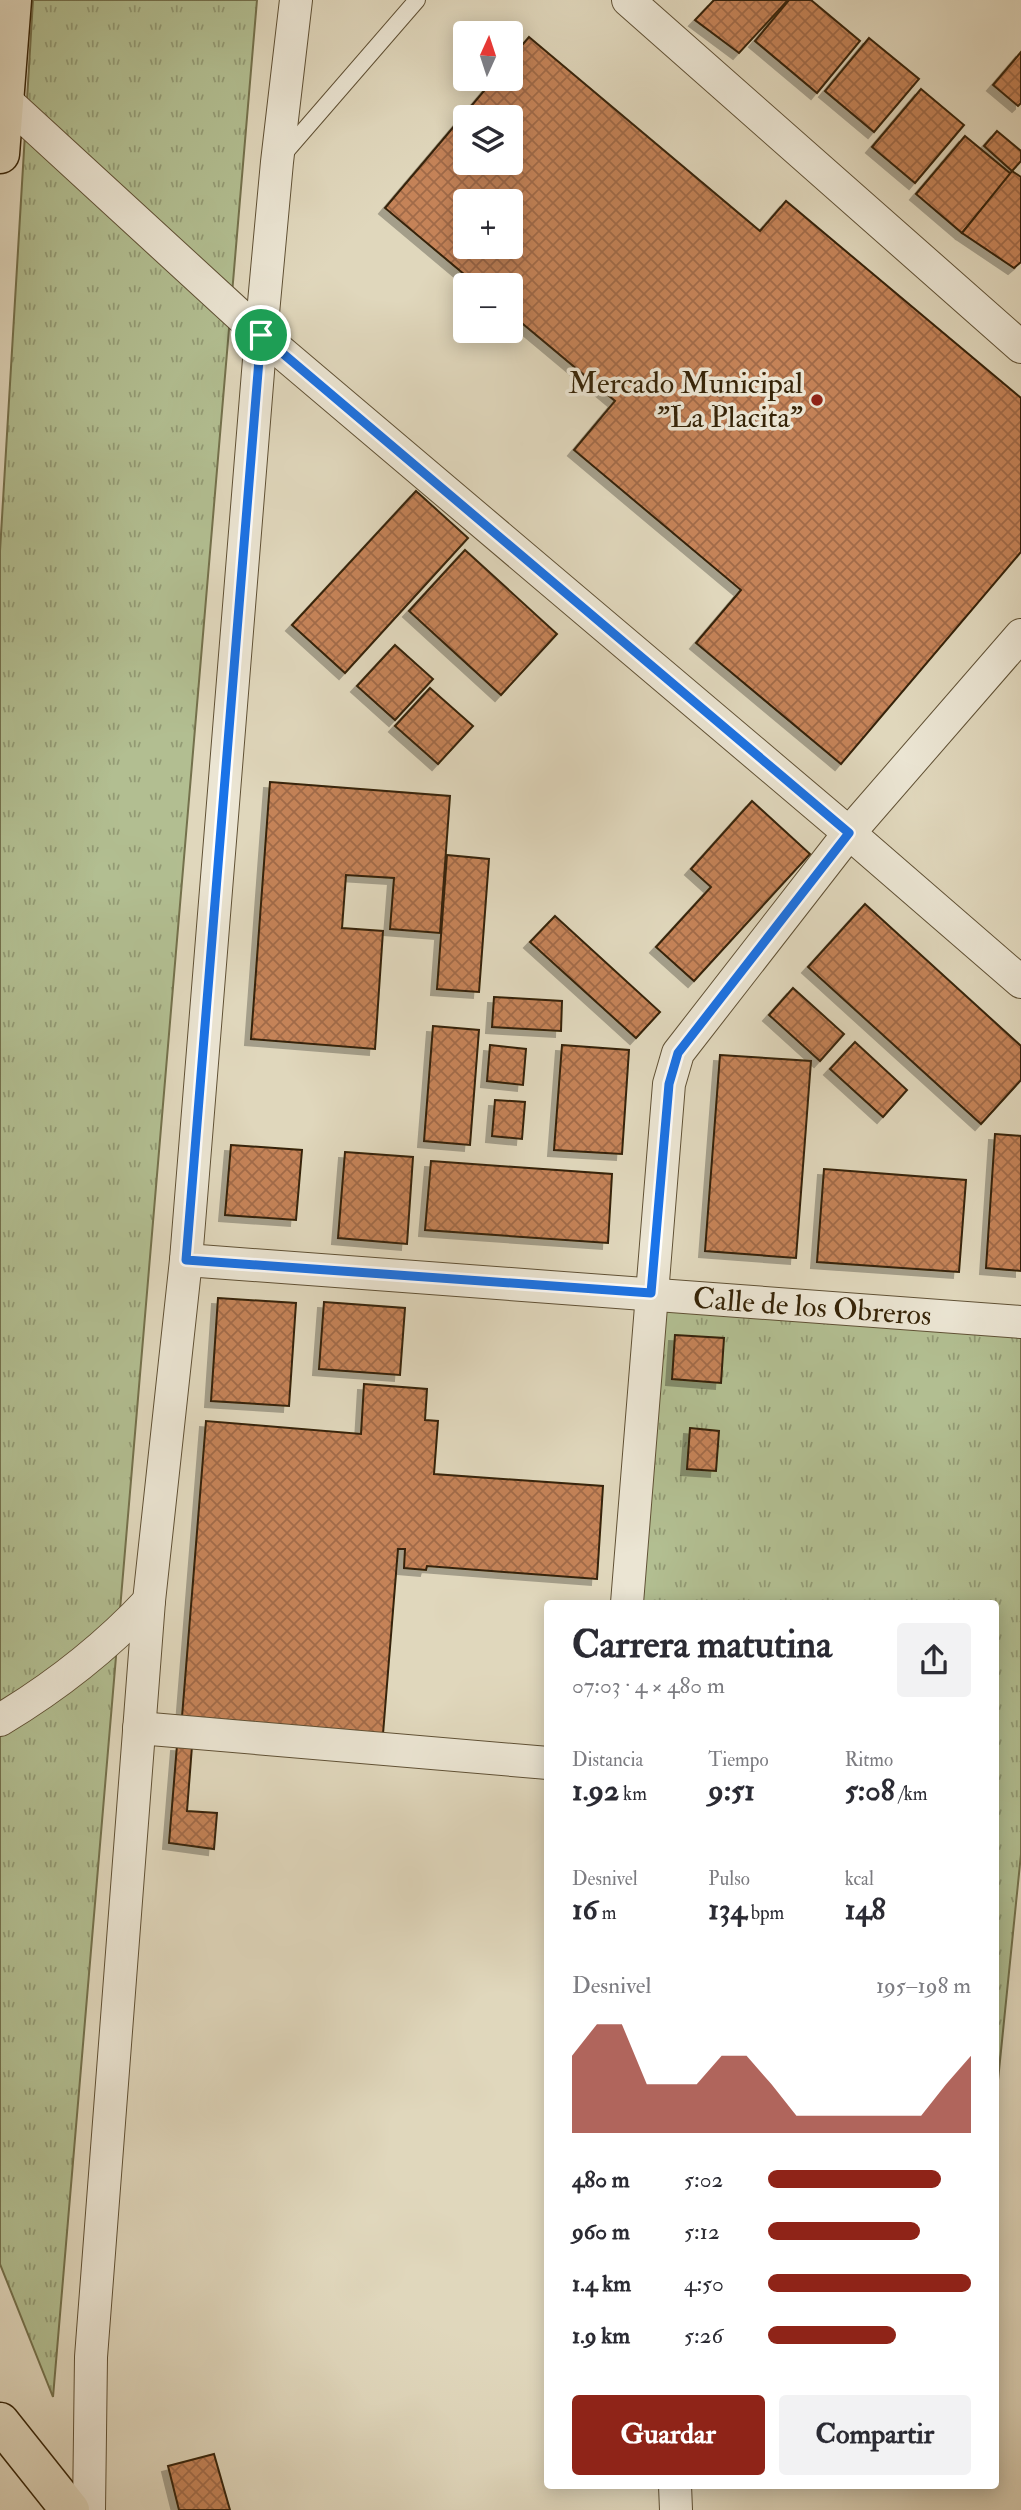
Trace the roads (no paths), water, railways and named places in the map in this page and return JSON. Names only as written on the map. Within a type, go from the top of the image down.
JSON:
[{"type":"highway","points":[[0,154],[12,0]]},
{"type":"highway","points":[[0,2422],[70,2510]]},
{"type":"street","points":[[89,2510],[91,2357],[149,1601],[186,1260],[261,335],[296,0]]},
{"type":"street","points":[[628,0],[1021,347]]},
{"type":"street","points":[[3,98],[261,335],[1021,982]]},
{"type":"street","points":[[627,1600],[669,1084],[678,1053],[849,833],[1021,635]]},
{"type":"street","name":"Calle de los Obreros","points":[[186,1260],[1021,1322]]},
{"type":"street","points":[[0,1720],[41,1696],[117,1635],[149,1601]]},
{"type":"street","points":[[139,1728],[544,1763]]},
{"type":"street","points":[[675,2489],[676,2510]]},
{"type":"lane","points":[[277,162],[417,0]]},
{"type":"place","name":"Mercado Municipal \"La Placita\"","points":[[817,400]]}]
